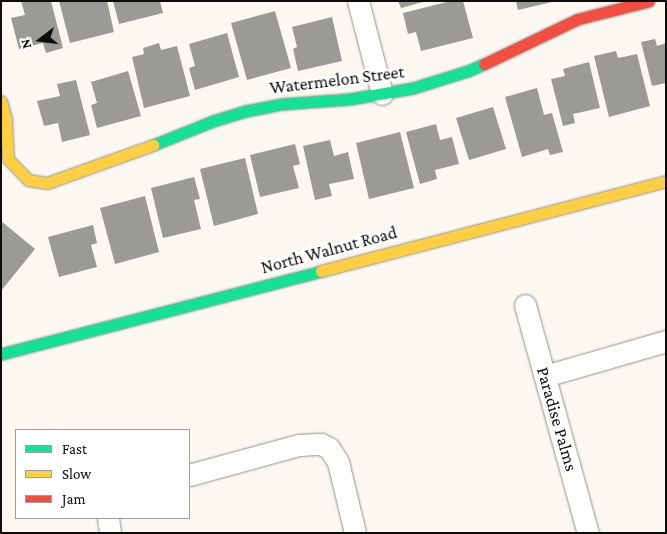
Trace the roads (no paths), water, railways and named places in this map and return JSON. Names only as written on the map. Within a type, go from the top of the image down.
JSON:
[{"type":"street","points":[[358,1],[382,94]]},
{"type":"street","name":"Watermelon Street","points":[[1,101],[6,119],[8,159],[28,180],[47,183],[213,121],[246,111],[282,104],[350,99],[414,88],[468,71],[604,6],[649,1]]},
{"type":"street","name":"North Walnut Road","points":[[1,354],[666,182]]},
{"type":"street","name":"Paradise Palms","points":[[525,304],[588,533]]},
{"type":"street","points":[[545,376],[666,341]]},
{"type":"street","points":[[190,475],[299,445],[313,443],[329,448],[338,462],[356,533]]},
{"type":"street","points":[[108,519],[110,533]]}]
